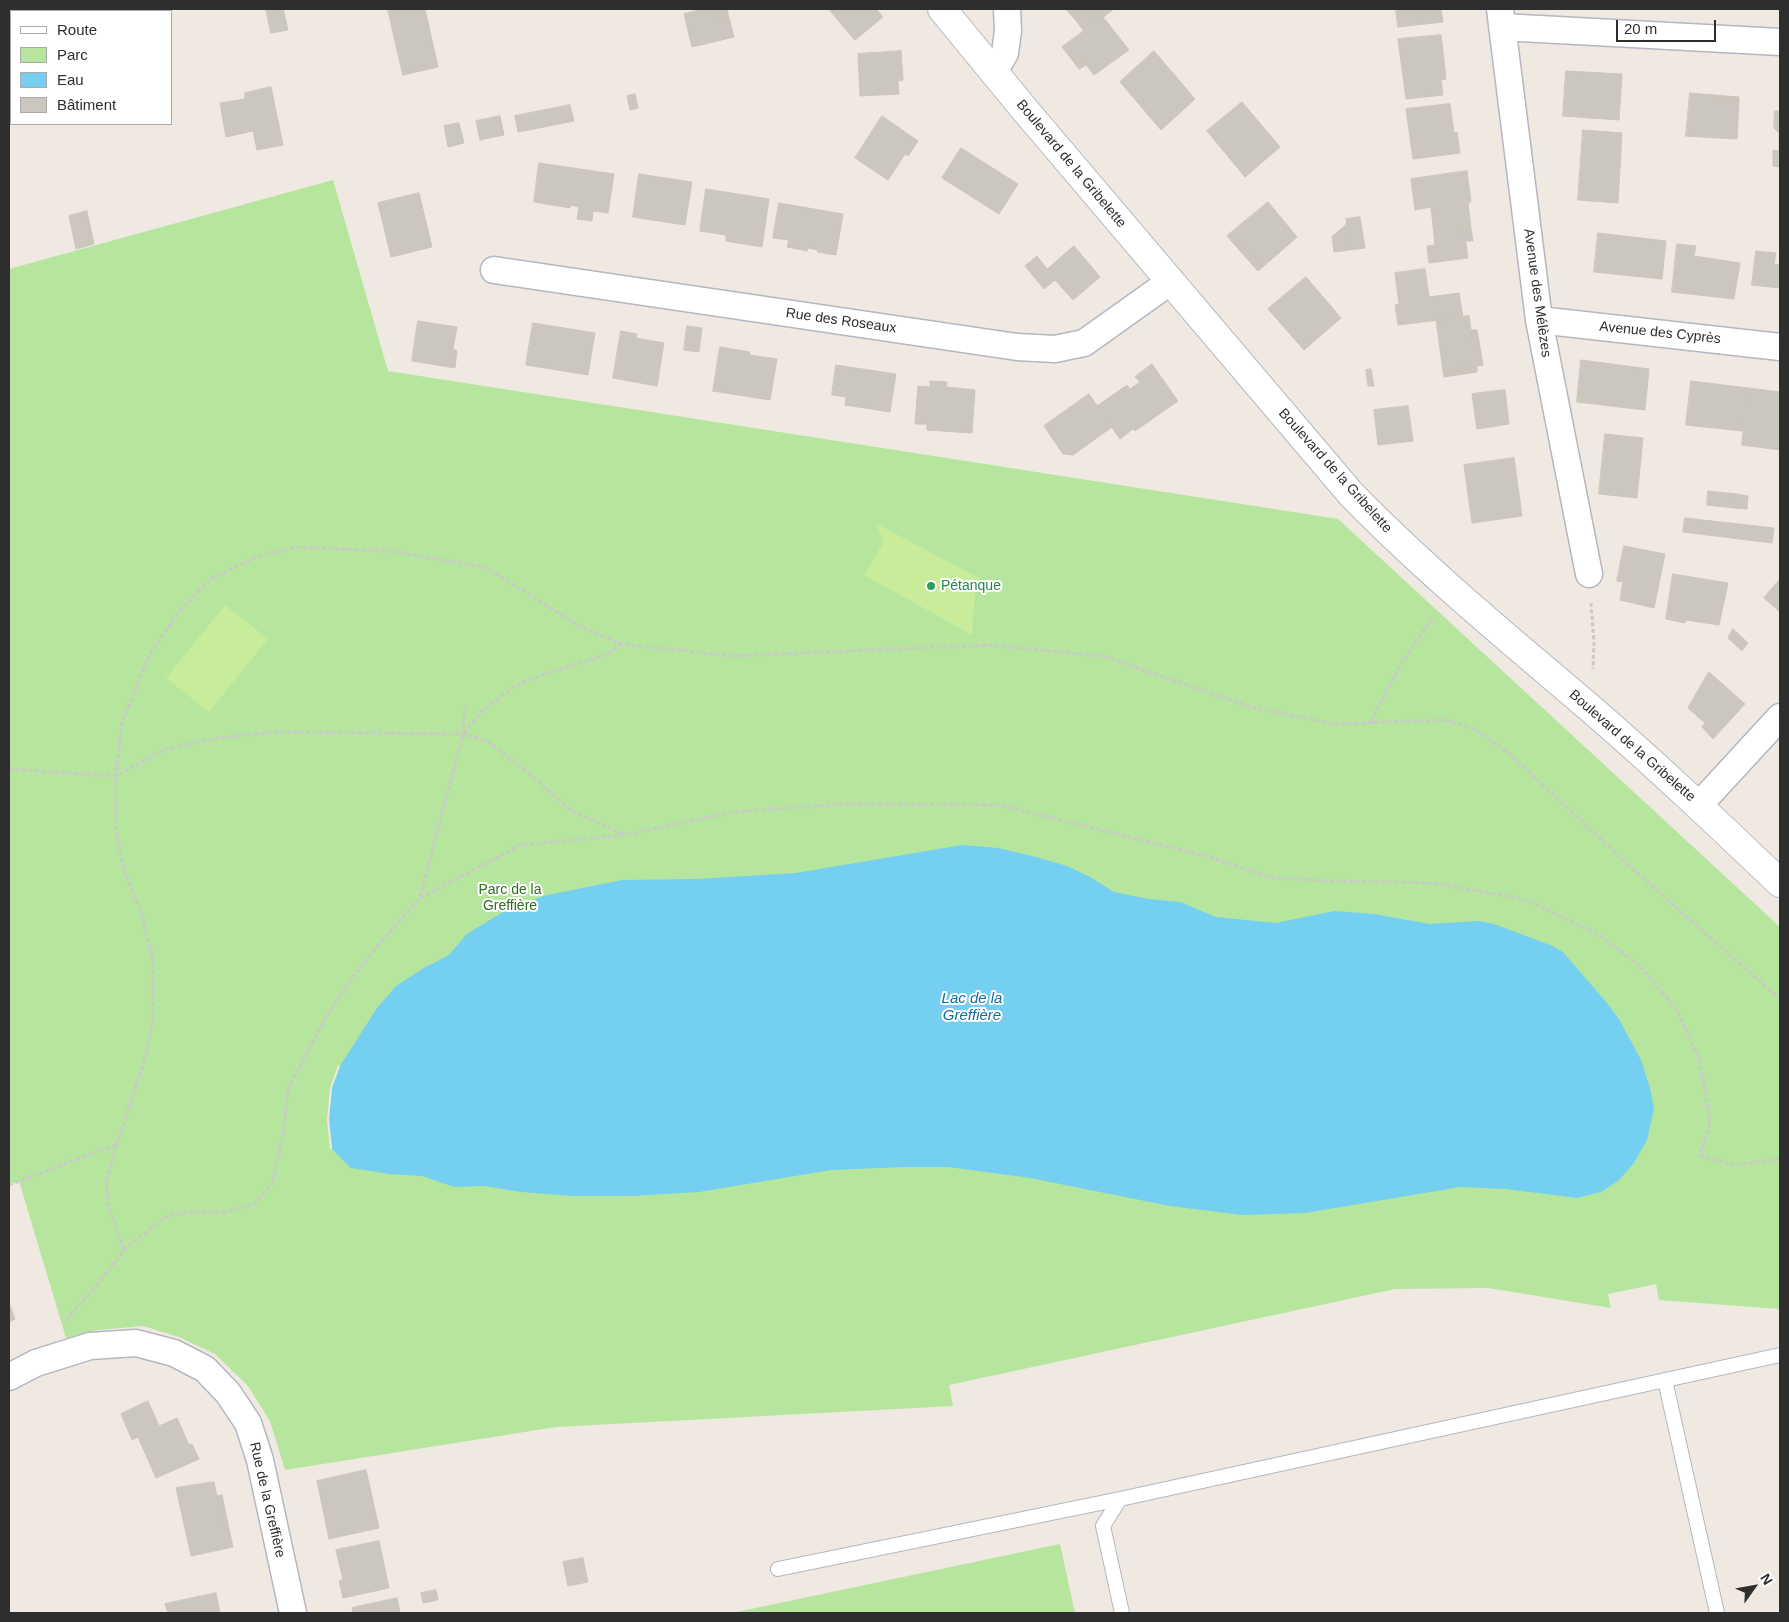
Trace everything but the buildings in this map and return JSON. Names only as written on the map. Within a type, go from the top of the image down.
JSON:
[{"type":"main road","name":"Boulevard de la Gribelette","points":[[942,9],[1351,494],[1383,527],[1454,592],[1699,805],[1780,883]]},
{"type":"main road","points":[[1699,805],[1780,871]]},
{"type":"street","points":[[994,72],[1005,53],[1008,32],[1007,9]]},
{"type":"street","points":[[1501,18],[1780,42]]},
{"type":"street","name":"Avenue des Mélèzes","points":[[1501,18],[1540,320],[1589,574]]},
{"type":"street","name":"Rue des Roseaux","points":[[494,270],[1017,347],[1055,349],[1084,343],[1171,282]]},
{"type":"street","name":"Avenue des Cyprès","points":[[1540,320],[1780,347]]},
{"type":"street","points":[[1699,805],[1780,716]]},
{"type":"street","name":"Rue de la Greffière","points":[[9,1377],[36,1363],[90,1346],[136,1343],[174,1353],[205,1369],[228,1393],[248,1423],[260,1460],[293,1613]]},
{"type":"lane","points":[[778,1569],[1120,1499],[1780,1355]]},
{"type":"lane","points":[[1665,1380],[1717,1613]]},
{"type":"lane","points":[[1120,1499],[1103,1526],[1122,1613]]},
{"type":"path","points":[[124,1250],[109,1207],[106,1183],[146,1055],[153,1019],[153,960],[142,915],[124,870],[116,830],[116,776],[122,722],[149,656],[179,611],[212,578],[255,558],[295,547],[389,551],[485,567],[579,626],[621,644],[664,647],[733,656],[989,645],[1102,656],[1255,708],[1334,724],[1445,720],[1474,729],[1511,755],[1636,872],[1780,999]]},
{"type":"path","points":[[1589,574],[1594,642],[1591,710]]},
{"type":"path","points":[[1371,722],[1395,674],[1425,628],[1454,592]]},
{"type":"path","points":[[463,734],[480,713],[513,686],[544,674],[607,655],[621,644]]},
{"type":"path","points":[[420,898],[463,734],[465,706]]},
{"type":"path","points":[[9,769],[116,776],[166,749],[219,738],[272,732],[463,734],[487,741],[520,766],[570,810],[624,835]]},
{"type":"path","points":[[51,1358],[70,1315],[98,1284],[124,1250],[165,1217],[187,1212],[225,1212],[255,1204],[272,1184],[283,1137],[288,1089],[326,1017],[353,977],[420,898],[520,845],[624,835],[733,812],[846,804],[1000,805],[1203,855],[1272,878],[1433,883],[1523,900],[1598,934],[1642,968],[1677,1010],[1699,1058],[1707,1102],[1710,1123],[1700,1155],[1734,1165],[1780,1159]]},
{"type":"path","points":[[9,1184],[118,1144]]},
{"type":"green space","name":"Parc de la Greffière","points":[[333,180],[388,371],[1338,519],[1780,927],[1780,1309],[1659,1300],[1656,1284],[1608,1294],[1611,1308],[1488,1288],[1395,1289],[949,1385],[953,1406],[556,1427],[285,1470],[270,1421],[248,1386],[215,1354],[179,1337],[143,1326],[98,1330],[66,1338],[19,1181],[9,1185],[9,269]]},
{"type":"green space","name":"Pétanque","points":[[877,524],[981,579],[975,593],[972,635],[864,575],[883,543]]},
{"type":"green space","points":[[225,605],[268,639],[209,712],[166,678]]},
{"type":"green space","points":[[1060,1544],[1075,1613],[732,1613]]},
{"type":"water","name":"Lac de la Greffière","points":[[962,845],[998,848],[1036,857],[1067,866],[1090,877],[1114,892],[1148,899],[1180,902],[1216,917],[1276,923],[1334,911],[1374,914],[1429,924],[1479,921],[1494,924],[1550,945],[1563,952],[1606,1002],[1619,1019],[1641,1060],[1650,1088],[1654,1109],[1647,1140],[1634,1163],[1618,1181],[1601,1192],[1577,1198],[1506,1189],[1460,1187],[1305,1213],[1242,1215],[1170,1206],[1030,1178],[948,1167],[831,1170],[699,1192],[632,1196],[572,1196],[522,1192],[484,1186],[454,1187],[422,1176],[390,1174],[351,1168],[332,1149],[329,1119],[332,1088],[340,1066],[377,1008],[396,986],[422,969],[449,955],[467,934],[503,912],[543,896],[622,880],[697,879],[796,873]]},
{"type":"pier","points":[[338,1065],[340,1066],[332,1088],[329,1119],[332,1149],[330,1149],[327,1119],[330,1088]]},
{"type":"place","name":"Pétanque","points":[[931,586]]}]
